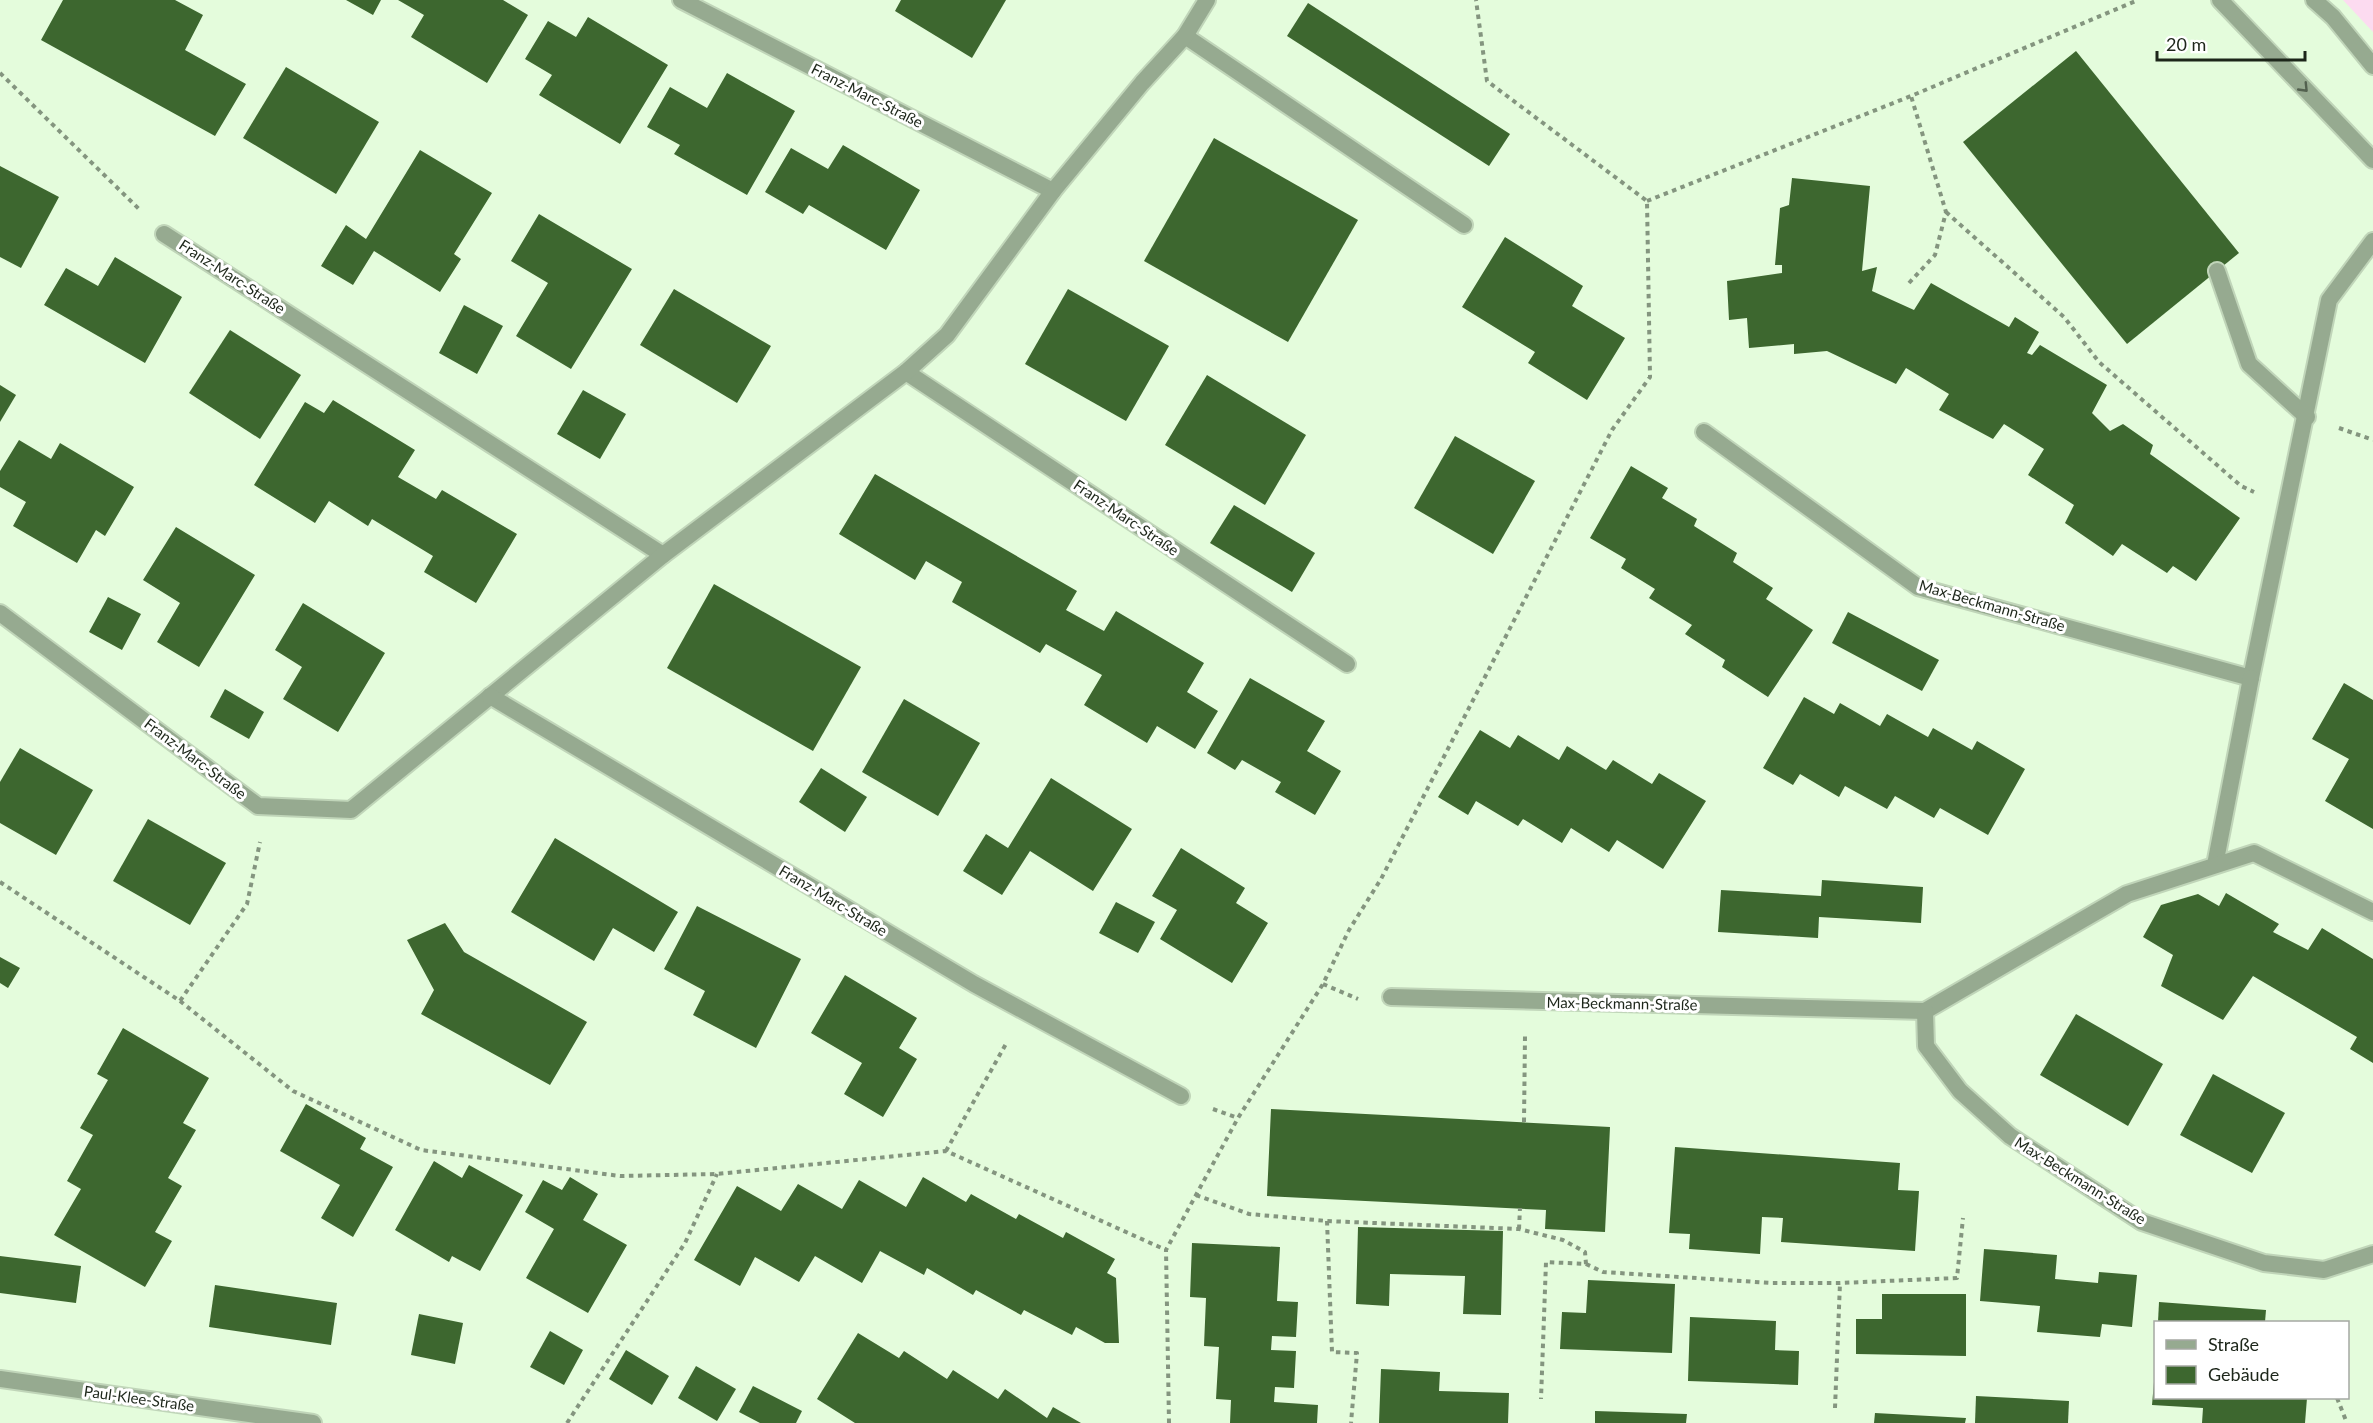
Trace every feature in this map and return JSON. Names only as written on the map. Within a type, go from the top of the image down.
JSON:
[{"type":"street","name":"Franz-Marc-Straße","points":[[681,0],[1053,191]]},
{"type":"street","name":"Franz-Marc-Straße","points":[[0,613],[258,806],[351,810],[663,555],[906,372],[947,335],[1053,191],[1142,82],[1185,36],[1207,0]]},
{"type":"street","points":[[2220,0],[2373,160]]},
{"type":"street","points":[[2314,0],[2333,17],[2373,66]]},
{"type":"street","points":[[1185,36],[1464,225]]},
{"type":"street","name":"Franz-Marc-Straße","points":[[164,234],[663,555]]},
{"type":"street","points":[[2215,865],[2329,300],[2373,241]]},
{"type":"street","points":[[2217,271],[2249,364],[2307,417]]},
{"type":"street","name":"Franz-Marc-Straße","points":[[906,372],[1347,664]]},
{"type":"street","name":"Max-Beckmann-Straße","points":[[1704,432],[1918,587],[2251,678]]},
{"type":"street","name":"Franz-Marc-Straße","points":[[490,696],[1024,1012],[1181,1096]]},
{"type":"street","points":[[1925,1011],[2127,894],[2254,853],[2373,912]]},
{"type":"street","name":"Max-Beckmann-Straße","points":[[1392,997],[1925,1011],[1926,1046],[1960,1091],[2010,1136],[2142,1222],[2264,1263],[2324,1270],[2373,1254]]},
{"type":"street","name":"Paul-Klee-Straße","points":[[0,1379],[313,1423]]},
{"type":"path","points":[[1476,0],[1487,81],[1647,201]]},
{"type":"path","points":[[1647,201],[1911,96],[2138,0]]},
{"type":"path","points":[[0,73],[164,234]]},
{"type":"path","points":[[1909,283],[1935,255],[1946,212],[1911,96]]},
{"type":"path","points":[[1168,1423],[1166,1250],[1238,1118],[1323,984],[1349,930],[1381,879],[1612,430],[1650,377],[1647,201]]},
{"type":"path","points":[[1946,212],[2064,317],[2099,362],[2241,486],[2286,509]]},
{"type":"path","points":[[180,1001],[247,904],[261,839],[258,806]]},
{"type":"path","points":[[0,882],[180,1001],[293,1091],[421,1150],[620,1176],[717,1174],[946,1151],[1166,1250]]},
{"type":"path","points":[[1524,1122],[1525,1001]]},
{"type":"path","points":[[946,1151],[1024,1012]]},
{"type":"path","points":[[567,1423],[684,1243],[717,1174]]},
{"type":"path","points":[[1196,1195],[1249,1214],[1327,1221],[1519,1229],[1563,1240],[1585,1252],[1586,1264]]},
{"type":"path","points":[[1519,1229],[1520,1208]]},
{"type":"path","points":[[1541,1399],[1546,1262],[1586,1264],[1603,1272],[1772,1282],[1840,1283],[1957,1278],[1963,1218]]},
{"type":"path","points":[[1327,1221],[1332,1352],[1356,1353],[1350,1423]]},
{"type":"path","points":[[1835,1408],[1840,1283]]},
{"type":"path","points":[[2337,1399],[2347,1423]]},
{"type":"shaded area","points":[[2343,0],[2373,0],[2373,32]]},
{"type":"building","points":[[63,0],[175,0],[203,15],[185,50],[246,84],[215,136],[41,40]]},
{"type":"building","points":[[346,0],[381,0],[373,15]]},
{"type":"building","points":[[398,0],[503,0],[528,15],[487,83],[411,37],[424,15]]},
{"type":"building","points":[[901,0],[1006,0],[972,58],[895,11]]},
{"type":"building","points":[[1308,3],[1510,134],[1489,166],[1287,36]]},
{"type":"building","points":[[588,17],[668,65],[620,144],[539,95],[552,75],[525,59],[548,21],[576,37]]},
{"type":"building","points":[[2076,51],[2239,253],[2127,344],[1963,142]]},
{"type":"building","points":[[286,67],[379,122],[336,194],[243,138]]},
{"type":"building","points":[[727,73],[795,111],[747,195],[674,154],[680,145],[647,127],[670,87],[707,108]]},
{"type":"building","points":[[1214,138],[1358,220],[1288,342],[1144,261]]},
{"type":"building","points":[[843,145],[920,190],[886,250],[809,205],[803,214],[765,192],[791,148],[828,169]]},
{"type":"building","points":[[420,150],[492,193],[454,254],[461,259],[440,292],[374,251],[353,285],[321,266],[346,225],[366,239]]},
{"type":"building","points":[[0,166],[59,197],[21,268],[0,257]]},
{"type":"building","points":[[1792,178],[1870,186],[1862,271],[1877,267],[1872,291],[1914,310],[1931,283],[2009,327],[2015,317],[2039,332],[2027,353],[2032,355],[2040,345],[2107,385],[2092,413],[2110,431],[2123,424],[2153,445],[2150,454],[2240,518],[2196,581],[2173,566],[2167,573],[2122,544],[2113,556],[2065,523],[2074,505],[2028,475],[2044,449],[2004,424],[1993,439],[1939,410],[1949,394],[1906,368],[1896,384],[1827,351],[1794,354],[1794,344],[1749,348],[1747,318],[1729,320],[1727,281],[1782,273],[1782,265],[1775,265],[1780,208],[1789,205]]},
{"type":"building","points":[[539,214],[632,269],[571,369],[516,336],[548,283],[511,261]]},
{"type":"building","points":[[1505,237],[1583,286],[1572,306],[1625,338],[1587,400],[1528,363],[1535,352],[1462,307]]},
{"type":"building","points":[[115,257],[182,297],[145,363],[44,305],[66,268],[98,286]]},
{"type":"building","points":[[674,289],[771,346],[737,403],[640,345]]},
{"type":"building","points":[[1068,289],[1169,346],[1126,421],[1025,364]]},
{"type":"building","points":[[464,305],[503,326],[477,374],[439,353]]},
{"type":"building","points":[[230,330],[301,375],[260,439],[189,393]]},
{"type":"building","points":[[1207,375],[1306,435],[1265,505],[1165,445]]},
{"type":"building","points":[[0,385],[16,395],[0,422]]},
{"type":"building","points":[[583,390],[626,414],[600,459],[557,434]]},
{"type":"building","points":[[333,400],[415,450],[398,477],[436,499],[442,490],[517,534],[476,603],[424,572],[433,556],[372,519],[368,526],[329,501],[315,523],[254,485],[305,402],[324,413]]},
{"type":"building","points":[[1455,436],[1535,481],[1493,554],[1414,508]]},
{"type":"building","points":[[19,440],[51,459],[60,443],[134,487],[105,536],[96,530],[77,563],[13,526],[26,502],[0,487],[0,471]]},
{"type":"building","points":[[1631,466],[1668,488],[1662,498],[1697,519],[1694,526],[1737,553],[1733,562],[1773,588],[1766,599],[1813,630],[1768,697],[1722,667],[1725,660],[1685,634],[1692,625],[1649,598],[1655,589],[1621,568],[1626,559],[1590,538]]},
{"type":"building","points":[[875,474],[1077,591],[1066,610],[1104,631],[1116,611],[1204,663],[1187,692],[1218,711],[1195,749],[1157,726],[1147,743],[1084,705],[1102,675],[1046,644],[1040,653],[952,602],[962,582],[926,561],[915,580],[839,534]]},
{"type":"building","points":[[1234,505],[1315,553],[1292,592],[1210,543]]},
{"type":"building","points":[[176,527],[255,575],[199,667],[157,642],[180,603],[143,580]]},
{"type":"building","points":[[714,584],[861,667],[813,751],[667,668]]},
{"type":"building","points":[[108,597],[141,614],[122,650],[89,632]]},
{"type":"building","points":[[303,603],[385,653],[338,732],[283,699],[302,667],[275,650]]},
{"type":"building","points":[[1848,612],[1939,660],[1922,691],[1832,643]]},
{"type":"building","points":[[1250,678],[1325,721],[1307,751],[1341,771],[1315,815],[1275,792],[1281,782],[1242,760],[1235,770],[1207,753]]},
{"type":"building","points":[[2344,683],[2373,700],[2373,829],[2325,801],[2349,759],[2312,739]]},
{"type":"building","points":[[225,689],[264,712],[249,739],[210,717]]},
{"type":"building","points":[[1804,697],[1834,714],[1840,703],[1880,726],[1887,714],[1928,737],[1933,728],[1972,750],[1977,741],[2025,769],[1988,835],[1940,808],[1934,818],[1895,796],[1887,809],[1845,786],[1839,797],[1800,774],[1793,785],[1763,768]]},
{"type":"building","points":[[904,699],[980,743],[938,816],[862,772]]},
{"type":"building","points":[[1480,730],[1510,748],[1518,735],[1559,760],[1567,746],[1606,770],[1613,760],[1652,784],[1659,773],[1706,801],[1663,869],[1617,840],[1609,852],[1571,828],[1562,843],[1523,819],[1518,826],[1476,801],[1468,815],[1438,797]]},
{"type":"building","points":[[20,748],[93,790],[56,855],[0,823],[0,782]]},
{"type":"building","points":[[821,768],[867,797],[845,832],[799,802]]},
{"type":"building","points":[[1051,778],[1132,829],[1093,891],[1030,851],[1002,895],[963,871],[986,834],[1008,848]]},
{"type":"building","points":[[148,819],[226,863],[190,925],[113,881]]},
{"type":"building","points":[[555,838],[678,912],[654,952],[613,928],[594,961],[511,912]]},
{"type":"building","points":[[1181,848],[1245,888],[1236,903],[1268,923],[1232,983],[1160,939],[1177,910],[1152,896]]},
{"type":"building","points":[[1822,880],[1923,887],[1921,923],[1819,917],[1818,938],[1718,932],[1721,890],[1821,896]]},
{"type":"building","points":[[2226,893],[2279,924],[2273,932],[2308,950],[2322,928],[2373,959],[2373,1063],[2350,1049],[2357,1037],[2253,976],[2223,1020],[2161,986],[2173,955],[2143,937],[2161,905],[2198,894],[2219,906]]},
{"type":"building","points":[[1116,902],[1155,922],[1138,953],[1099,933]]},
{"type":"building","points":[[697,906],[801,959],[756,1048],[693,1015],[705,991],[664,969]]},
{"type":"building","points":[[445,923],[464,952],[587,1022],[550,1085],[421,1014],[434,990],[407,940]]},
{"type":"building","points":[[0,957],[20,968],[8,988],[0,983]]},
{"type":"building","points":[[845,975],[917,1018],[899,1048],[917,1059],[883,1117],[844,1094],[862,1063],[811,1033]]},
{"type":"building","points":[[2076,1014],[2163,1064],[2128,1126],[2040,1075]]},
{"type":"building","points":[[123,1028],[209,1078],[183,1123],[196,1130],[168,1178],[182,1186],[155,1232],[172,1241],[145,1287],[54,1235],[81,1189],[67,1181],[93,1135],[80,1128],[108,1080],[97,1074]]},
{"type":"building","points":[[2213,1074],[2285,1113],[2252,1173],[2180,1135]]},
{"type":"building","points":[[306,1104],[366,1138],[360,1149],[393,1167],[353,1237],[321,1218],[340,1185],[280,1151]]},
{"type":"building","points":[[1271,1109],[1610,1127],[1605,1232],[1545,1229],[1546,1210],[1267,1196]]},
{"type":"building","points":[[1675,1147],[1900,1163],[1898,1190],[1919,1191],[1915,1251],[1781,1242],[1783,1218],[1762,1217],[1760,1254],[1689,1249],[1690,1234],[1669,1233]]},
{"type":"building","points":[[434,1161],[462,1178],[469,1165],[523,1195],[480,1271],[452,1256],[449,1262],[395,1230]]},
{"type":"building","points":[[570,1177],[598,1194],[583,1220],[627,1245],[588,1313],[526,1278],[554,1229],[525,1212],[543,1180],[562,1190]]},
{"type":"building","points":[[923,1177],[966,1202],[971,1194],[1016,1219],[1019,1214],[1063,1238],[1066,1232],[1115,1259],[1107,1273],[1116,1278],[1119,1343],[1105,1343],[1076,1327],[1072,1335],[1024,1310],[1021,1315],[976,1290],[973,1295],[927,1268],[924,1275],[880,1251],[862,1283],[815,1256],[799,1282],[755,1257],[740,1286],[694,1260],[737,1186],[781,1211],[798,1184],[842,1209],[859,1180],[906,1207]]},
{"type":"building","points":[[1358,1227],[1503,1231],[1501,1315],[1463,1314],[1465,1276],[1390,1274],[1389,1306],[1356,1304]]},
{"type":"building","points":[[1192,1243],[1280,1247],[1277,1301],[1298,1302],[1296,1337],[1272,1336],[1271,1350],[1296,1351],[1294,1388],[1275,1387],[1274,1402],[1318,1405],[1317,1423],[1230,1423],[1231,1400],[1216,1399],[1219,1347],[1204,1346],[1206,1298],[1190,1297]]},
{"type":"building","points":[[1984,1249],[2057,1255],[2055,1279],[2098,1283],[2099,1272],[2137,1275],[2132,1327],[2102,1324],[2100,1337],[2037,1332],[2040,1306],[1980,1301]]},
{"type":"building","points":[[0,1256],[81,1266],[76,1303],[0,1293]]},
{"type":"building","points":[[1588,1280],[1675,1284],[1672,1353],[1560,1349],[1562,1312],[1586,1313]]},
{"type":"building","points":[[215,1285],[337,1303],[331,1345],[209,1327]]},
{"type":"building","points":[[1882,1294],[1966,1294],[1966,1356],[1856,1354],[1856,1319],[1882,1319]]},
{"type":"building","points":[[2159,1302],[2266,1310],[2265,1321],[2158,1321]]},
{"type":"building","points":[[419,1314],[463,1323],[455,1364],[411,1355]]},
{"type":"building","points":[[1690,1317],[1776,1321],[1775,1350],[1799,1351],[1798,1385],[1688,1381]]},
{"type":"building","points":[[550,1331],[583,1350],[564,1385],[530,1367]]},
{"type":"building","points":[[858,1333],[899,1358],[904,1351],[947,1379],[953,1370],[998,1399],[1005,1389],[1047,1418],[1053,1407],[1081,1423],[855,1423],[817,1399]]},
{"type":"building","points":[[626,1350],[669,1376],[652,1405],[609,1379]]},
{"type":"building","points":[[696,1366],[736,1389],[717,1421],[678,1398]]},
{"type":"building","points":[[1381,1369],[1440,1372],[1439,1391],[1509,1393],[1508,1423],[1379,1423]]},
{"type":"building","points":[[2154,1382],[2154,1399],[2307,1399],[2305,1423],[2202,1423],[2203,1408],[2152,1405]]},
{"type":"building","points":[[753,1386],[802,1411],[796,1423],[760,1423],[739,1412]]},
{"type":"building","points":[[1976,1396],[2069,1401],[2068,1423],[1975,1423]]},
{"type":"building","points":[[1595,1411],[1687,1414],[1686,1423],[1595,1423]]},
{"type":"building","points":[[1875,1413],[1966,1418],[1965,1423],[1874,1423]]}]
